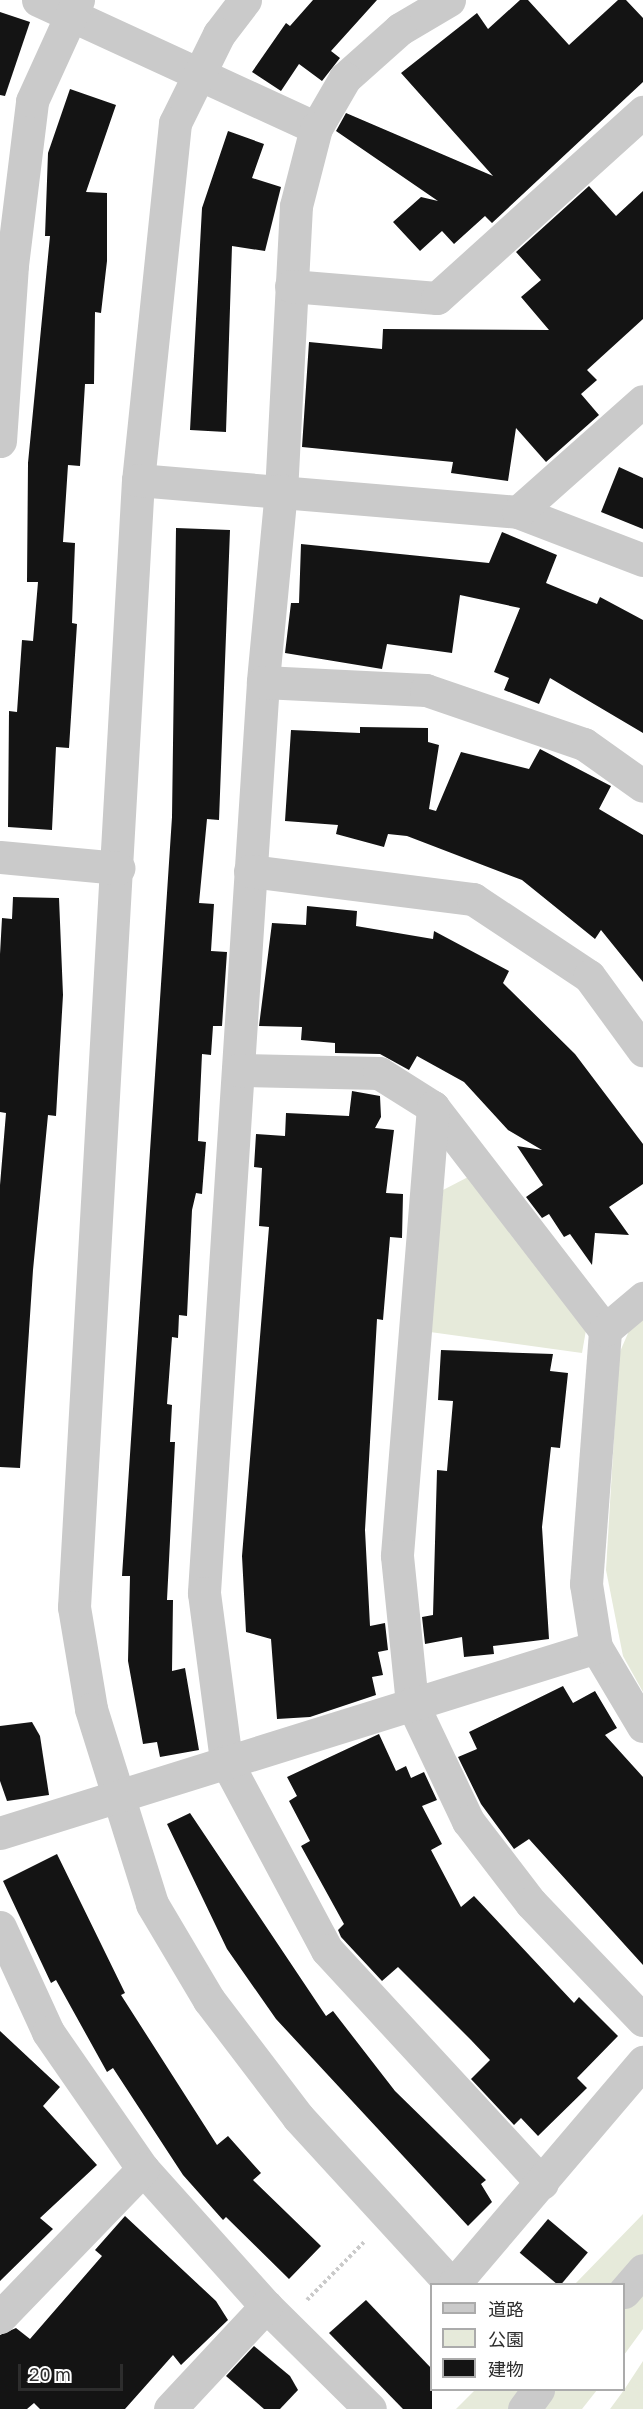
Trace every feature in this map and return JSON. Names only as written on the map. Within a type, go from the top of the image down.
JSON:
[{"type":"street","points":[[38,0],[74,7],[196,76],[316,128]]},
{"type":"street","points":[[245,0],[196,76],[175,123],[138,480],[118,868],[74,1607],[91,1709],[115,1797],[152,1904],[209,2001],[388,2220],[452,2283]]},
{"type":"street","points":[[448,0],[400,29],[345,78],[316,128],[296,207],[281,490],[263,682],[204,1593],[226,1761],[327,1950],[542,2183]]},
{"type":"street","points":[[0,441],[32,101],[74,7]]},
{"type":"street","points":[[291,286],[437,298],[643,112]]},
{"type":"street","points":[[518,512],[643,401]]},
{"type":"street","points":[[138,480],[281,490],[518,512],[643,560]]},
{"type":"street","points":[[263,682],[426,690],[584,744],[643,786]]},
{"type":"street","points":[[0,857],[118,868]]},
{"type":"street","points":[[250,871],[473,898],[589,976],[643,1050]]},
{"type":"street","points":[[238,1070],[380,1073],[433,1107],[605,1330],[586,1584],[596,1647],[643,1726]]},
{"type":"street","points":[[433,1107],[397,1556],[412,1703],[468,1821],[531,1903],[643,2020]]},
{"type":"street","points":[[605,1330],[643,1298]]},
{"type":"street","points":[[0,1833],[596,1647]]},
{"type":"street","points":[[0,1927],[10,1989],[48,2032],[143,2169],[275,2314],[370,2409]]},
{"type":"street","points":[[454,2283],[542,2183],[643,2062]]},
{"type":"street","points":[[0,2317],[143,2169]]},
{"type":"street","points":[[625,2291],[643,2270]]},
{"type":"street","points":[[170,2409],[275,2314]]},
{"type":"street","points":[[524,2409],[537,2391]]},
{"type":"path","points":[[275,2314],[388,2220]]},
{"type":"green space","points":[[472,1175],[586,1330],[582,1353],[430,1332],[443,1190]]},
{"type":"green space","points":[[643,1316],[643,1692],[623,1656],[606,1570],[619,1354],[632,1324]]},
{"type":"green space","points":[[643,2214],[643,2329],[625,2354],[625,2283],[576,2283]]},
{"type":"green space","points":[[643,2361],[643,2409],[610,2409]]},
{"type":"green space","points":[[474,2391],[596,2391],[582,2409],[456,2409]]},
{"type":"building","points":[[313,0],[377,0],[331,51],[340,58],[322,81],[299,64],[281,91],[252,72],[286,23],[290,26]]},
{"type":"building","points":[[520,0],[528,0],[569,45],[618,0],[626,0],[643,18],[643,82],[492,223],[485,216],[454,244],[442,231],[420,251],[393,222],[421,197],[438,201],[336,131],[346,113],[493,176],[401,73],[477,13],[488,29]]},
{"type":"building","points":[[0,12],[30,22],[5,96],[0,95]]},
{"type":"building","points":[[70,89],[116,105],[86,192],[107,193],[107,261],[101,313],[95,312],[94,384],[85,384],[80,466],[68,465],[63,542],[75,543],[72,623],[77,624],[69,748],[56,747],[52,830],[8,827],[9,711],[17,712],[22,640],[33,641],[38,582],[27,582],[28,463],[50,236],[45,236],[48,153]]},
{"type":"building","points":[[228,131],[264,144],[252,178],[281,187],[265,251],[232,246],[226,432],[190,430],[202,208]]},
{"type":"building","points":[[589,186],[616,216],[643,191],[643,319],[587,370],[597,380],[581,394],[599,415],[546,462],[516,428],[508,481],[451,473],[453,462],[302,447],[309,342],[382,349],[383,329],[549,330],[521,297],[541,280],[516,252]]},
{"type":"building","points":[[619,467],[643,478],[643,529],[601,512]]},
{"type":"building","points":[[176,528],[230,530],[219,820],[207,819],[199,903],[214,904],[211,951],[227,952],[222,1026],[213,1026],[211,1055],[202,1054],[198,1141],[206,1142],[202,1194],[196,1193],[192,1210],[187,1316],[179,1315],[178,1338],[172,1337],[167,1404],[172,1405],[170,1442],[175,1442],[167,1600],[173,1600],[172,1671],[185,1668],[199,1750],[160,1757],[157,1742],[143,1744],[128,1661],[130,1576],[122,1576],[172,817]]},
{"type":"building","points":[[502,532],[557,555],[546,583],[597,604],[600,597],[643,620],[643,733],[550,678],[539,704],[504,690],[509,678],[494,672],[520,608],[460,595],[452,653],[387,644],[382,669],[285,653],[291,603],[299,603],[301,544],[489,563]]},
{"type":"building","points":[[360,727],[428,728],[428,742],[439,745],[429,809],[436,811],[461,752],[529,769],[540,749],[611,786],[599,809],[643,835],[643,982],[601,930],[595,939],[522,880],[407,836],[388,834],[384,847],[336,834],[338,825],[285,821],[291,730],[360,733]]},
{"type":"building","points":[[13,897],[59,898],[63,995],[56,1116],[48,1115],[33,1270],[20,1468],[0,1467],[0,1185],[6,1113],[0,1112],[0,954],[2,918],[12,919]]},
{"type":"building","points":[[307,906],[357,911],[356,926],[433,939],[434,931],[509,971],[503,983],[575,1054],[643,1144],[643,1184],[609,1207],[629,1235],[595,1233],[592,1265],[570,1234],[564,1237],[549,1214],[542,1218],[526,1197],[543,1185],[517,1146],[542,1150],[508,1130],[464,1082],[417,1056],[409,1070],[380,1054],[335,1053],[335,1043],[301,1040],[302,1027],[259,1026],[272,923],[306,925]]},
{"type":"building","points":[[352,1091],[380,1096],[381,1117],[375,1128],[394,1130],[386,1193],[403,1194],[402,1238],[390,1237],[383,1320],[377,1319],[365,1530],[370,1626],[385,1623],[388,1650],[378,1652],[383,1675],[372,1677],[376,1695],[310,1717],[277,1719],[271,1639],[246,1632],[242,1556],[269,1227],[259,1226],[262,1168],[254,1167],[256,1134],[285,1136],[286,1113],[349,1116]]},
{"type":"building","points":[[441,1350],[553,1354],[550,1371],[568,1373],[560,1448],[551,1447],[542,1527],[549,1639],[493,1646],[494,1654],[464,1657],[462,1637],[425,1644],[422,1617],[433,1615],[437,1470],[447,1471],[453,1401],[438,1400]]},
{"type":"building","points":[[563,1686],[573,1703],[595,1691],[617,1728],[605,1735],[643,1777],[643,1965],[529,1839],[514,1849],[481,1804],[458,1757],[477,1749],[469,1732]]},
{"type":"building","points":[[32,1722],[40,1736],[49,1795],[7,1801],[0,1781],[0,1726]]},
{"type":"building","points":[[379,1734],[396,1771],[406,1766],[411,1778],[424,1772],[437,1800],[422,1806],[442,1844],[431,1850],[461,1907],[474,1896],[574,2003],[579,1997],[618,2036],[577,2078],[587,2088],[538,2136],[521,2118],[514,2125],[471,2079],[490,2060],[471,2040],[398,1967],[382,1981],[341,1937],[338,1930],[344,1924],[301,1846],[310,1841],[289,1801],[297,1796],[287,1777]]},
{"type":"building","points":[[190,1813],[326,2016],[333,2011],[395,2091],[486,2180],[481,2184],[492,2202],[468,2226],[276,2019],[227,1949],[167,1824]]},
{"type":"building","points":[[57,1854],[125,1993],[121,1995],[217,2145],[228,2136],[261,2173],[253,2180],[321,2246],[289,2279],[226,2217],[223,2220],[183,2175],[113,2068],[107,2072],[56,1980],[51,1983],[3,1881]]},
{"type":"building","points":[[0,2031],[60,2087],[43,2106],[97,2165],[40,2218],[53,2229],[0,2281]]},
{"type":"building","points":[[125,2216],[216,2301],[228,2320],[181,2365],[173,2355],[125,2409],[40,2409],[34,2403],[27,2409],[0,2409],[0,2335],[16,2328],[30,2339],[102,2256],[95,2250]]},
{"type":"building","points":[[548,2219],[588,2252],[562,2283],[556,2283],[520,2253]]},
{"type":"building","points":[[366,2300],[430,2367],[432,2409],[403,2409],[329,2333]]},
{"type":"building","points":[[254,2346],[290,2376],[298,2390],[280,2409],[264,2409],[226,2376]]}]
